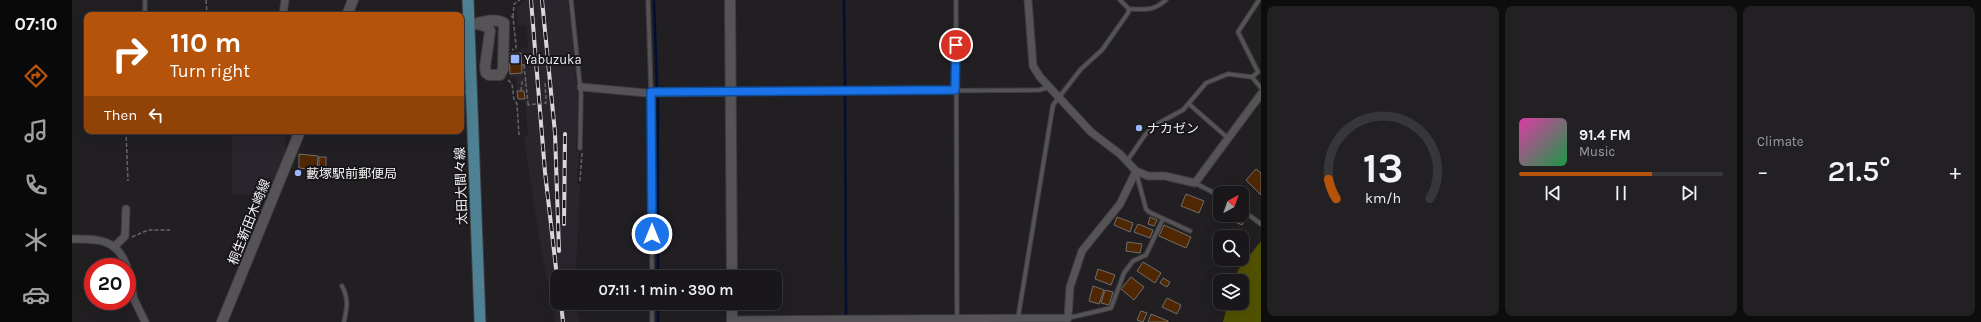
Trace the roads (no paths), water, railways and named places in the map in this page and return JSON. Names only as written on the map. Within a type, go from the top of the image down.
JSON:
[{"type":"main road","name":"太田大間々線","points":[[468,0],[473,24],[466,92],[480,322]]},
{"type":"street","points":[[283,12],[285,0]]},
{"type":"street","points":[[348,12],[353,0]]},
{"type":"street","points":[[730,0],[732,92],[732,270]]},
{"type":"street","points":[[1028,0],[1033,66],[1049,88],[1060,97],[1091,132],[1127,161],[1136,171],[1148,176],[1165,176],[1195,183],[1261,94]]},
{"type":"street","points":[[499,21],[505,25],[502,69],[500,75],[489,75],[486,73],[485,67],[490,31],[488,27],[473,24],[499,21]]},
{"type":"street","points":[[580,87],[651,92],[732,92]]},
{"type":"street","name":"桐生新田木崎線","points":[[222,322],[299,134]]},
{"type":"street","points":[[732,310],[732,321],[1068,320],[1070,287],[1082,251],[1120,204],[1136,171]]},
{"type":"street","points":[[116,249],[125,236],[126,209]]},
{"type":"street","points":[[72,239],[98,239],[106,241],[116,249],[122,258]]},
{"type":"street","points":[[136,303],[145,322]]},
{"type":"lane","points":[[145,0],[145,12]]},
{"type":"lane","points":[[571,0],[582,110],[580,148]]},
{"type":"lane","points":[[648,0],[651,92],[652,270]]},
{"type":"lane","points":[[956,0],[955,90],[957,321]]},
{"type":"lane","points":[[1120,0],[1129,9],[1147,11],[1158,7],[1166,0]]},
{"type":"lane","points":[[1252,77],[1258,72],[1238,32],[1258,0]]},
{"type":"lane","points":[[1018,319],[1053,104],[1081,69],[1102,50],[1128,13],[1129,9]]},
{"type":"lane","points":[[1127,161],[1145,135],[1155,125],[1174,116],[1189,104],[1206,84],[1228,74],[1252,77],[1261,88]]},
{"type":"lane","points":[[732,92],[1039,90],[1049,88]]},
{"type":"lane","points":[[1189,104],[1229,139]]},
{"type":"lane","points":[[1136,171],[1146,209],[1149,212],[1190,231]]},
{"type":"lane","points":[[1195,183],[1213,192]]},
{"type":"lane","points":[[1249,215],[1261,224]]},
{"type":"lane","points":[[1068,320],[1111,308],[1128,266],[1146,255],[1163,219]]},
{"type":"lane","points":[[342,286],[346,293],[348,304],[344,322]]},
{"type":"lane","points":[[652,310],[652,322]]},
{"type":"waterway","points":[[654,0],[657,87]]},
{"type":"waterway","points":[[844,0],[845,87]]},
{"type":"waterway","points":[[845,95],[846,315]]},
{"type":"waterway","points":[[658,99],[658,270]]},
{"type":"waterway","points":[[658,310],[658,322]]},
{"type":"railway","points":[[531,0],[545,172],[556,270]]},
{"type":"railway","points":[[542,0],[555,133],[559,251]]},
{"type":"railway","points":[[564,224],[565,134]]},
{"type":"railway","points":[[562,310],[563,322]]},
{"type":"place","name":"Yabuzuka","points":[[515,59]]},
{"type":"place","name":"ナカゼン","points":[[1139,128]]},
{"type":"place","name":"藪塚駅前郵便局","points":[[298,173]]}]
